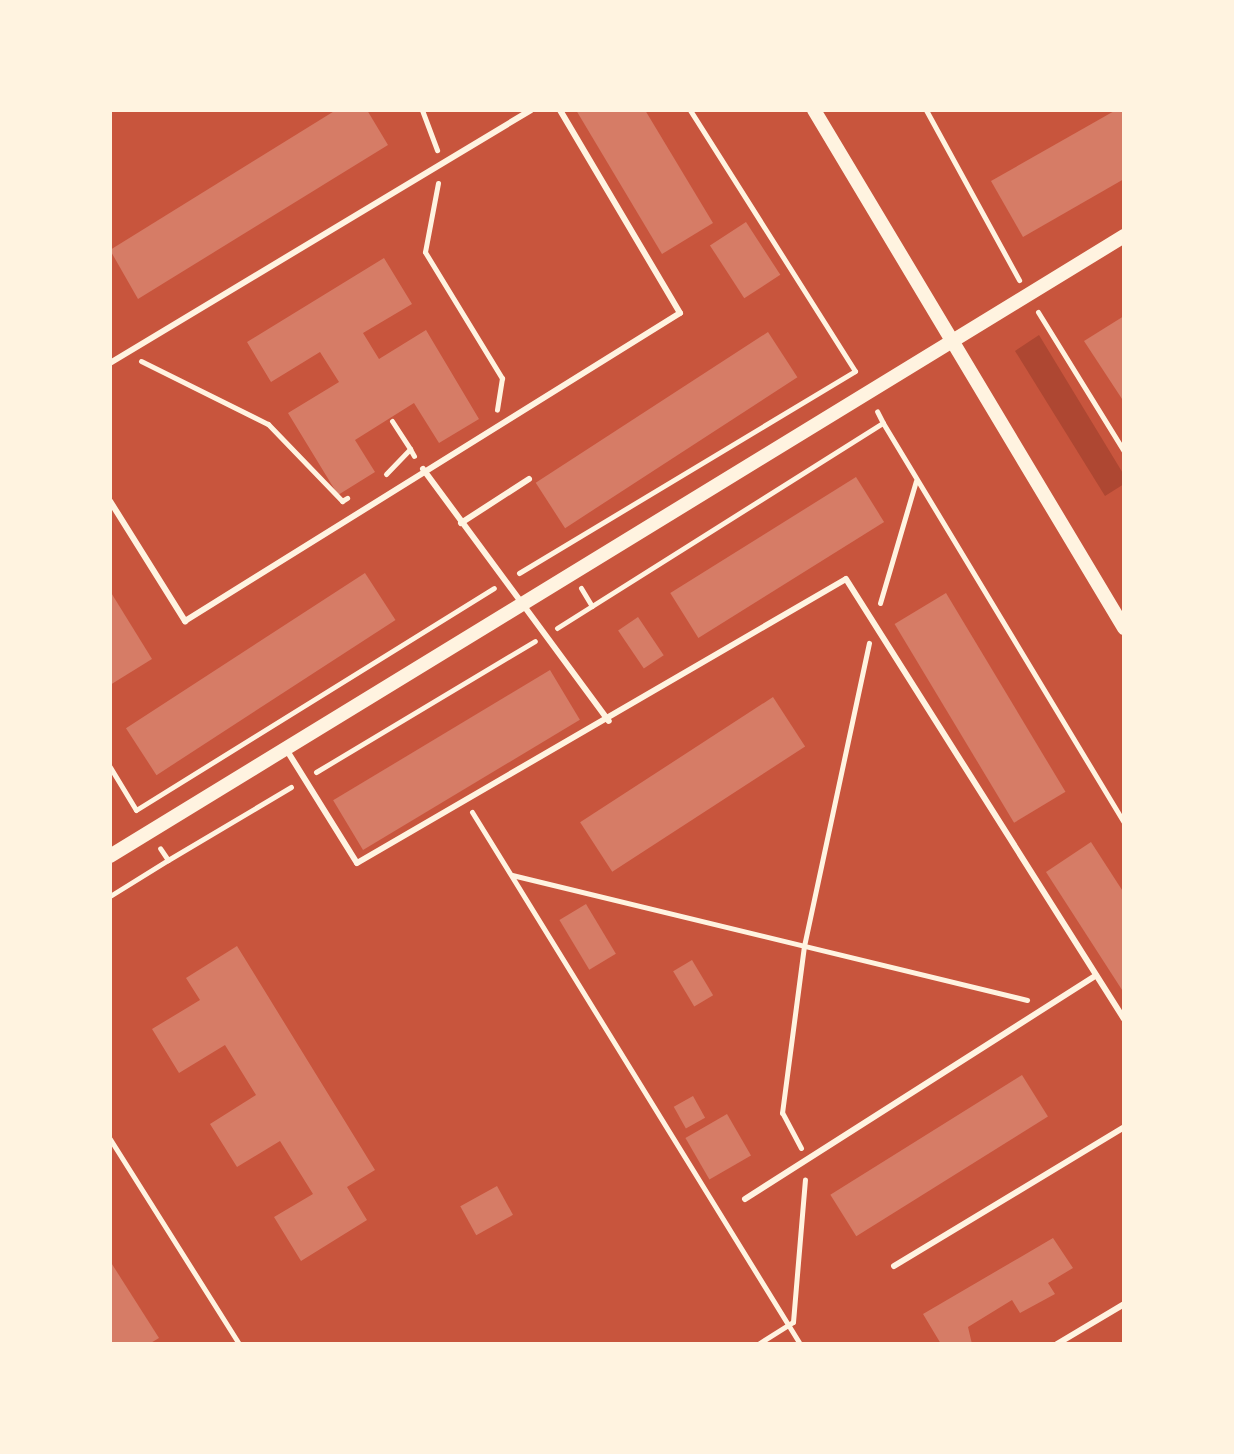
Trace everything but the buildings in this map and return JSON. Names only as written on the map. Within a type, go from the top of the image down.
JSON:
[{"type":"street","points":[[814,110],[1124,628]]},
{"type":"street","points":[[110,837],[114,853],[1124,236]]},
{"type":"lane","points":[[110,363],[531,110]]},
{"type":"lane","points":[[110,501],[185,621],[423,469],[680,313],[560,110]]},
{"type":"lane","points":[[423,469],[501,584],[522,605],[609,721]]},
{"type":"lane","points":[[461,523],[529,479]]},
{"type":"lane","points":[[286,749],[357,863],[609,721],[846,579],[1124,1019]]},
{"type":"lane","points":[[745,1199],[1096,975]]},
{"type":"lane","points":[[894,1266],[1124,1127]]},
{"type":"lane","points":[[1057,1344],[1124,1304]]},
{"type":"path","points":[[422,110],[442,163],[425,252],[502,378],[495,426]]},
{"type":"path","points":[[110,767],[136,810],[501,584],[855,371],[690,110]]},
{"type":"path","points":[[127,354],[268,424],[342,501],[353,494]]},
{"type":"path","points":[[392,421],[423,469]]},
{"type":"path","points":[[883,423],[1124,822]]},
{"type":"path","points":[[374,481],[410,449]]},
{"type":"path","points":[[793,1322],[807,1160],[782,1113],[804,946],[873,623],[916,481]]},
{"type":"path","points":[[465,801],[806,1344]]},
{"type":"path","points":[[511,875],[1048,1005]]},
{"type":"path","points":[[110,1139],[239,1344]]},
{"type":"path","points":[[758,1344],[793,1322]]},
{"type":"path","points":[[800,1344],[802,1336]]},
{"type":"shaded area","points":[[1039,335],[1124,475],[1124,484],[1105,496],[1015,351]]}]
